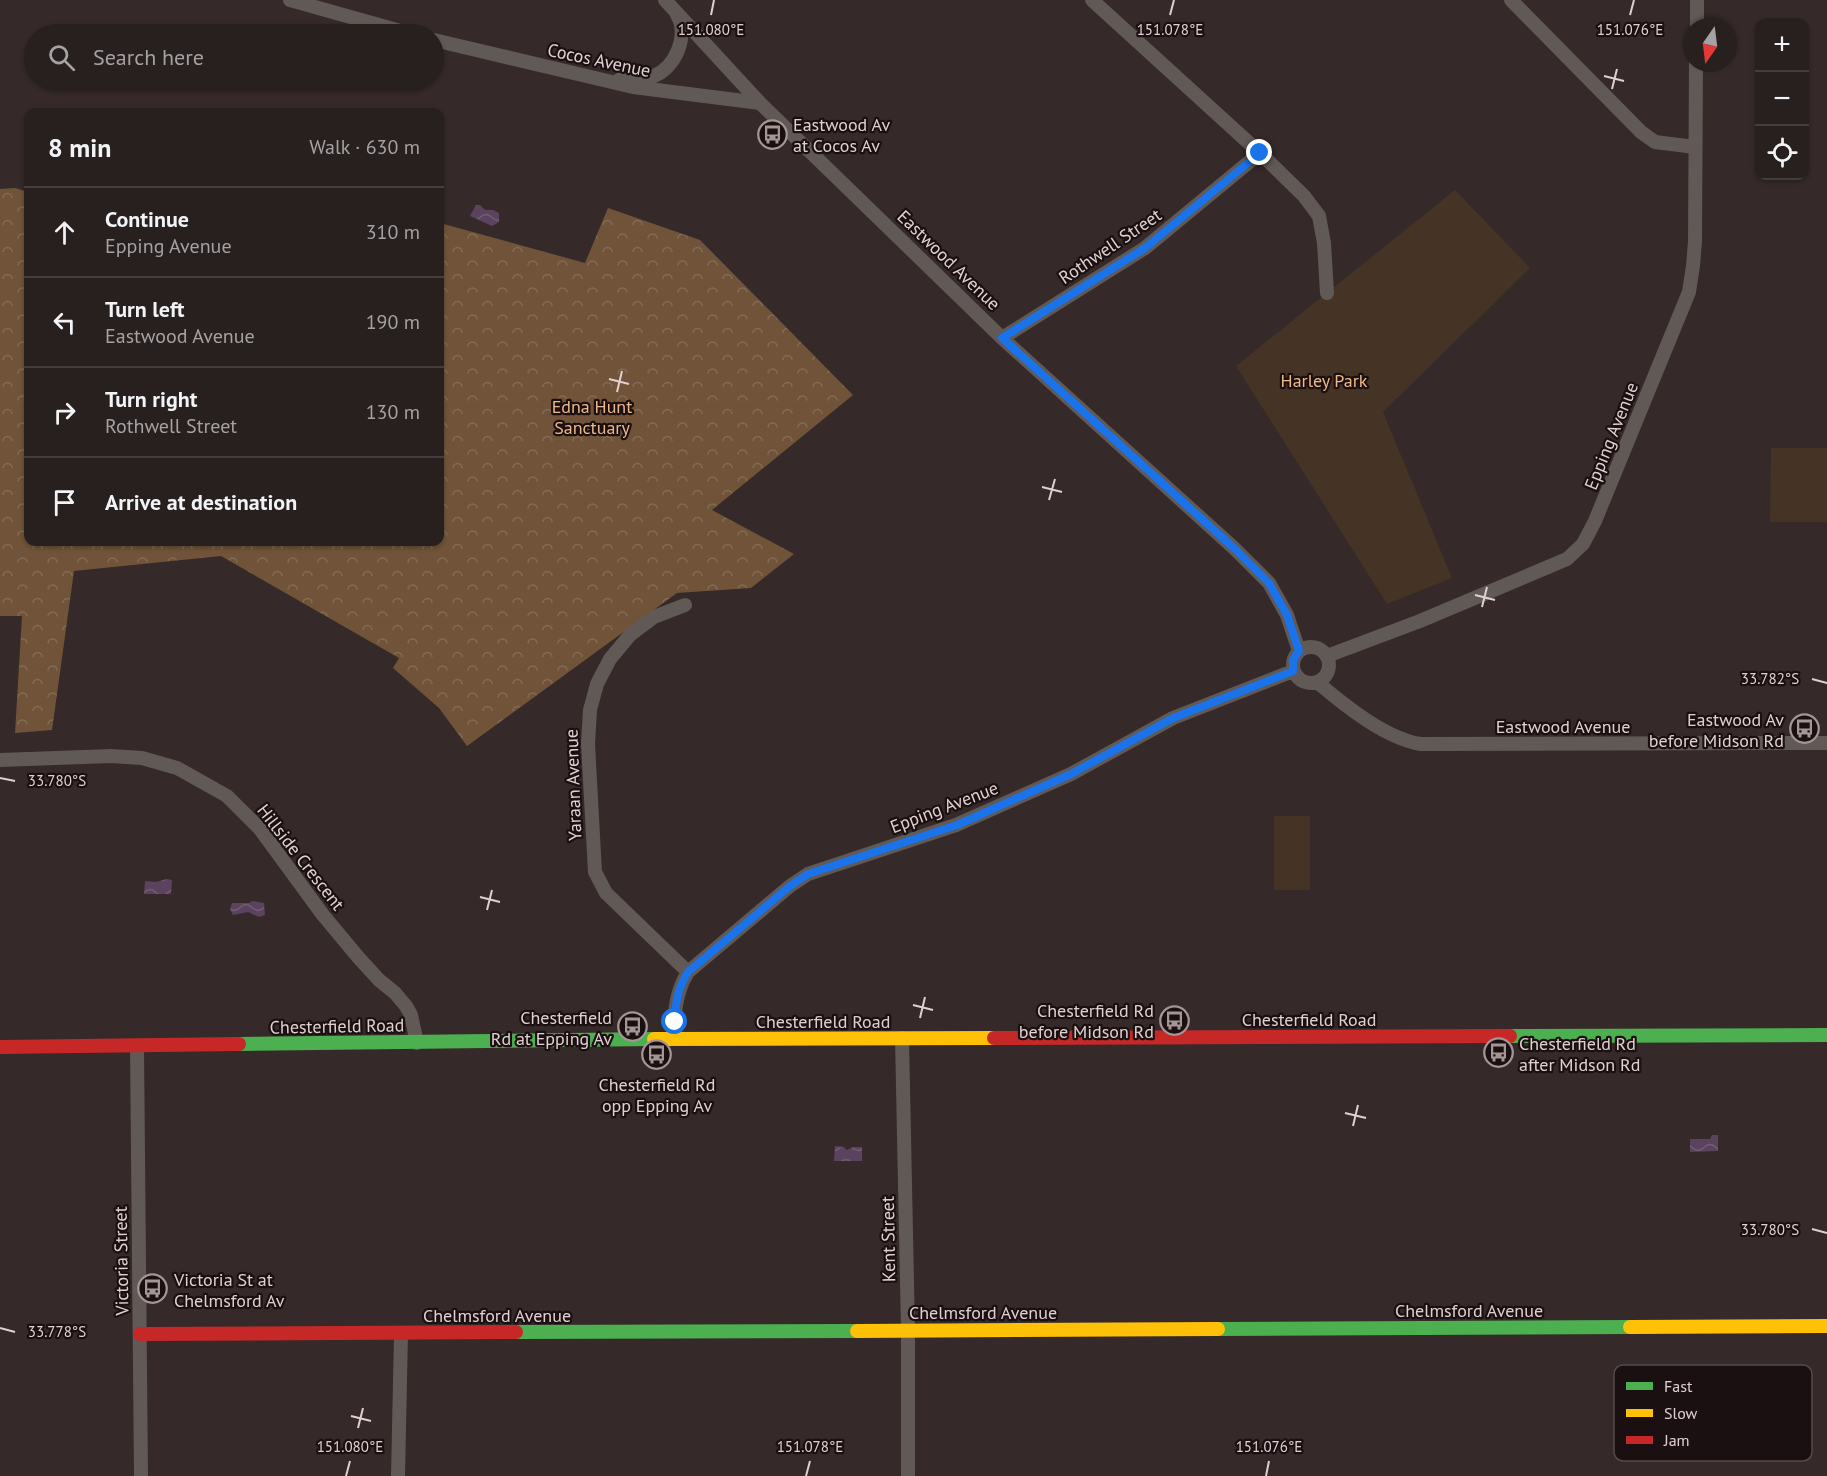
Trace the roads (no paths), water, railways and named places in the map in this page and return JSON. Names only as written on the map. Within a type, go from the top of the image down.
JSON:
[{"type":"street","points":[[290,0],[375,24]]},
{"type":"street","points":[[1092,0],[1304,196],[1319,216],[1324,243],[1327,293]]},
{"type":"street","points":[[1511,0],[1641,132],[1655,142],[1695,147]]},
{"type":"street","points":[[1697,0],[1697,18]]},
{"type":"street","points":[[591,79],[645,78],[656,75],[666,68],[680,45],[682,33],[680,19],[669,4]]},
{"type":"street","name":"Eastwood Avenue","points":[[669,4],[760,103],[1002,338],[1235,549],[1269,583],[1287,615],[1299,651]]},
{"type":"street","name":"Cocos Avenue","points":[[444,42],[591,79],[633,87],[760,103]]},
{"type":"street","name":"Epping Avenue","points":[[1327,656],[1420,621],[1567,559],[1582,544],[1595,521],[1689,292],[1694,258],[1696,72]]},
{"type":"street","name":"Rothwell Street","points":[[1002,338],[1145,248],[1260,153]]},
{"type":"street","name":"Yaraan Avenue","points":[[685,605],[654,617],[630,635],[610,659],[597,684],[590,710],[588,744],[595,872],[606,893],[688,972]]},
{"type":"street","points":[[1314,647],[1327,656],[1329,668],[1322,679],[1311,683],[1300,680],[1293,671],[1293,660],[1299,651],[1314,647]]},
{"type":"street","name":"Epping Avenue","points":[[674,1040],[676,997],[688,972],[790,886],[808,874],[957,825],[1071,774],[1173,718],[1293,671]]},
{"type":"street","name":"Eastwood Avenue","points":[[1317,682],[1389,734],[1405,742],[1421,744],[1827,743]]},
{"type":"street","name":"Hillside Crescent","points":[[0,760],[111,756],[142,758],[177,768],[227,796],[259,827],[344,940],[379,981],[399,997],[406,1006],[411,1016],[417,1043]]},
{"type":"street","name":"Chesterfield Road","points":[[0,1047],[902,1038],[1827,1035]]},
{"type":"street","name":"Kent Street","points":[[902,1038],[908,1331],[908,1476]]},
{"type":"street","name":"Victoria Street","points":[[137,1046],[141,1476]]},
{"type":"street","name":"Chelmsford Avenue","points":[[140,1334],[1827,1326]]},
{"type":"street","points":[[398,1476],[400,1334]]},
{"type":"water","points":[[476,205],[499,213],[499,222],[492,226],[470,216]]},
{"type":"water","points":[[172,880],[171,894],[144,894],[145,881],[156,882]]},
{"type":"water","points":[[253,901],[264,903],[265,915],[259,917],[248,912],[233,915],[230,909],[232,903]]},
{"type":"water","points":[[1712,1135],[1718,1135],[1718,1151],[1690,1152],[1690,1139],[1710,1139]]},
{"type":"water","points":[[835,1146],[844,1147],[847,1150],[862,1147],[862,1161],[834,1161]]},
{"type":"place","name":"Eastwood Av at Cocos Av","points":[[772,134]]},
{"type":"place","name":"Eastwood Av before Midson Rd","points":[[1805,729]]},
{"type":"place","name":"Chesterfield Rd before Midson Rd","points":[[1175,1020]]},
{"type":"place","name":"Chesterfield Rd at Epping Av","points":[[633,1027]]},
{"type":"place","name":"Chesterfield Rd after Midson Rd","points":[[1498,1053]]},
{"type":"place","name":"Chesterfield Rd opp Epping Av","points":[[657,1055]]},
{"type":"place","name":"Victoria St at Chelmsford Av","points":[[153,1289]]},
{"type":"park label","name":"Harley Park","points":[[1324,380]]},
{"type":"park label","name":"Edna Hunt Sanctuary","points":[[592,416]]}]
